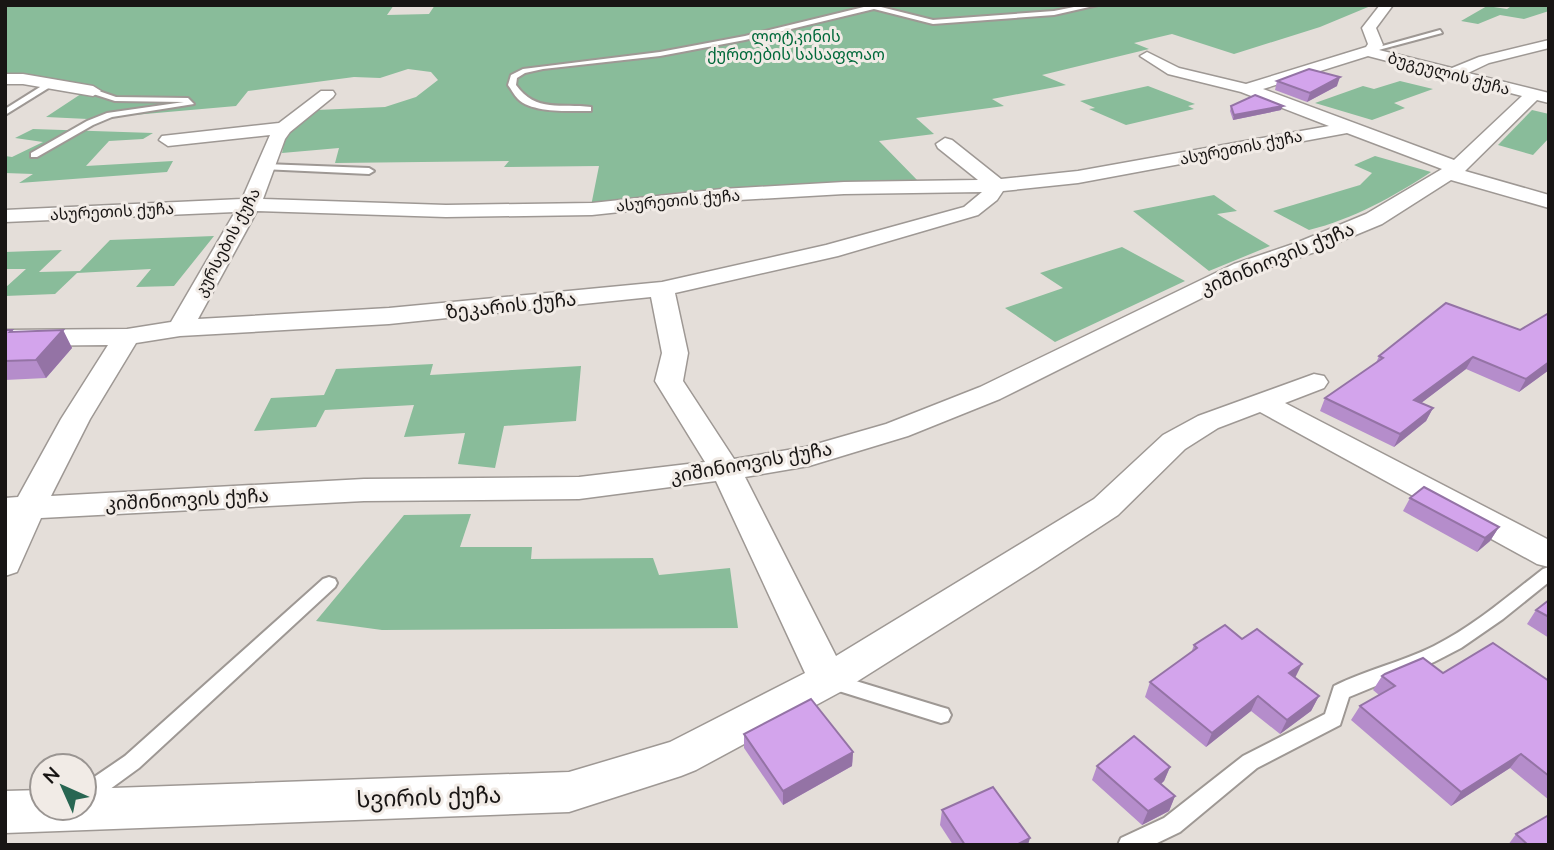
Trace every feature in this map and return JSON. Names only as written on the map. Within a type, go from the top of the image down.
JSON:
[{"type":"street","name":"ბუგეულის ქუჩა","points":[[1369,51],[1376,45],[1369,28],[1387,5]]},
{"type":"street","points":[[1452,74],[1484,60],[1549,44]]},
{"type":"street","name":"ბუგეულის ქუჩა","points":[[1369,51],[1541,97]]},
{"type":"street","points":[[1247,89],[1369,51]]},
{"type":"street","points":[[1147,56],[1174,71],[1247,89],[1453,171],[1549,202]]},
{"type":"street","points":[[5,79],[23,79],[93,91]]},
{"type":"street","name":"კურსების ქუჩა","points":[[180,328],[250,205],[276,139],[284,128],[327,94]]},
{"type":"street","name":"კიშინიოვის ქუჩა","points":[[16,508],[364,490],[579,488],[726,470],[809,456],[897,430],[990,393],[1242,269],[1304,248],[1374,219],[1453,171],[1541,97]]},
{"type":"street","points":[[168,139],[284,128]]},
{"type":"street","name":"ასურეთის ქუჩა","points":[[5,216],[250,205],[446,211],[592,209],[722,195],[831,189],[997,186],[1078,177],[1346,128]]},
{"type":"street","points":[[944,144],[997,186]]},
{"type":"street","name":"ზეკარის ქუჩა","points":[[5,338],[127,337],[180,328],[389,316],[662,289],[936,223],[971,211],[990,196],[997,186]]},
{"type":"street","points":[[662,289],[675,353],[669,381],[726,470],[828,680]]},
{"type":"street","points":[[5,563],[16,508],[127,337]]},
{"type":"street","name":"სვირის ქუჩა","points":[[98,804],[569,792],[681,757],[828,680],[1106,507],[1174,442],[1208,422],[1314,382]]},
{"type":"street","points":[[1263,402],[1322,436],[1549,555]]},
{"type":"street","name":"სვირის ქუჩა","points":[[5,812],[28,810]]},
{"type":"lane","points":[[588,109],[551,108],[533,104],[522,99],[512,85],[513,77],[523,71],[543,67],[660,54],[780,30],[878,6],[933,22],[1043,14],[1094,5]]},
{"type":"lane","points":[[1369,51],[1440,32]]},
{"type":"lane","points":[[1387,36],[1395,43]]},
{"type":"lane","points":[[5,113],[51,84]]},
{"type":"lane","points":[[34,155],[90,123],[110,115],[190,104],[188,100],[115,99],[93,91]]},
{"type":"lane","points":[[265,167],[369,171]]},
{"type":"lane","points":[[1129,845],[1172,825],[1250,762],[1333,719],[1341,692],[1361,681],[1440,651],[1549,573]]},
{"type":"lane","points":[[98,786],[132,762],[328,583]]},
{"type":"lane","points":[[828,680],[941,715]]},
{"type":"green space","name":"ლოტკინის ქურთების სასაფლაო","points":[[5,5],[394,5],[387,15],[429,14],[435,5],[1373,5],[1320,27],[1234,54],[1172,34],[1134,43],[1149,49],[1042,75],[1066,85],[992,99],[1004,106],[916,118],[934,134],[879,141],[920,183],[591,206],[599,166],[504,167],[509,161],[335,163],[339,148],[282,153],[286,134],[317,110],[385,107],[416,97],[438,80],[431,72],[408,69],[380,78],[354,77],[248,91],[236,106],[88,119],[46,117],[93,86],[5,76]]},
{"type":"green space","points":[[1513,5],[1549,5],[1549,11],[1524,19],[1500,15],[1478,24],[1461,21],[1487,6],[1507,9]]},
{"type":"green space","points":[[1400,81],[1433,89],[1394,103],[1405,108],[1372,120],[1315,103],[1363,86],[1374,89]]},
{"type":"green space","points":[[1148,86],[1195,104],[1188,106],[1194,109],[1126,125],[1089,109],[1095,108],[1080,101]]},
{"type":"green space","points":[[1532,110],[1549,114],[1549,138],[1533,155],[1498,145]]},
{"type":"green space","points":[[33,129],[153,133],[143,139],[109,141],[86,166],[173,161],[167,172],[19,183],[33,174],[5,173],[5,156],[12,157],[43,142],[15,138]]},
{"type":"green space","points":[[1375,156],[1431,172],[1372,206],[1309,230],[1273,211],[1360,185],[1372,173],[1354,165]]},
{"type":"green space","points":[[1214,195],[1237,211],[1217,214],[1270,246],[1209,271],[1133,211]]},
{"type":"green space","points":[[214,236],[174,286],[136,287],[151,269],[77,273],[55,294],[5,296],[5,288],[26,269],[5,269],[5,252],[62,250],[39,272],[80,271],[110,240]]},
{"type":"green space","points":[[1122,247],[1185,281],[1055,342],[1005,308],[1063,288],[1040,273]]},
{"type":"green space","points":[[433,364],[430,375],[581,366],[576,421],[504,426],[495,468],[458,464],[465,433],[404,437],[414,405],[325,410],[316,427],[254,431],[271,398],[324,395],[336,369]]},
{"type":"green space","points":[[471,514],[460,547],[532,547],[531,559],[653,558],[659,575],[730,568],[738,628],[382,630],[316,621],[404,515]]},
{"type":"building","points":[[1309,69],[1340,77],[1310,93],[1277,81]]},
{"type":"building","points":[[1255,95],[1283,106],[1234,115],[1231,106]]},
{"type":"building","points":[[1446,303],[1520,330],[1549,313],[1549,362],[1526,379],[1473,357],[1414,400],[1433,408],[1400,434],[1325,398],[1383,358],[1379,356]]},
{"type":"building","points":[[5,330],[63,330],[36,360],[5,361]]},
{"type":"building","points":[[1424,487],[1499,527],[1485,538],[1410,498]]},
{"type":"building","points":[[1549,600],[1549,617],[1536,610]]},
{"type":"building","points":[[1225,625],[1242,639],[1257,629],[1302,664],[1289,673],[1319,696],[1287,720],[1258,696],[1212,733],[1150,682],[1197,648],[1194,645]]},
{"type":"building","points":[[1493,643],[1549,681],[1549,776],[1521,754],[1461,792],[1360,706],[1395,686],[1382,676],[1385,674],[1423,658],[1443,673]]},
{"type":"building","points":[[811,699],[853,752],[783,791],[744,734]]},
{"type":"building","points":[[1134,736],[1170,767],[1155,779],[1175,796],[1148,811],[1097,766]]},
{"type":"building","points":[[993,787],[1030,838],[1016,845],[965,845],[942,810]]},
{"type":"building","points":[[1549,815],[1549,845],[1528,845],[1516,834]]}]
